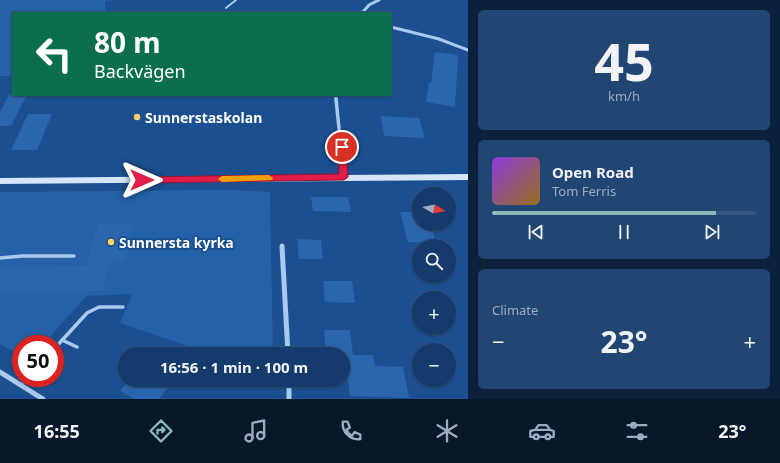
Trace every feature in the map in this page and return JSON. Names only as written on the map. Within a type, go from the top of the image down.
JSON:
[{"type":"main road","points":[[0,181],[468,177]]},
{"type":"street","points":[[363,12],[369,5],[380,0]]},
{"type":"street","points":[[392,27],[440,39],[468,50]]},
{"type":"street","points":[[336,96],[344,177]]},
{"type":"street","points":[[282,246],[288,347]]},
{"type":"street","points":[[0,372],[12,379]]},
{"type":"street","points":[[24,387],[43,399]]},
{"type":"street","points":[[289,387],[289,399]]},
{"type":"lane","points":[[226,8],[236,0]]},
{"type":"lane","points":[[0,258],[22,256],[74,256]]},
{"type":"lane","points":[[64,338],[87,313],[98,307],[124,307]]},
{"type":"lane","points":[[64,341],[77,347]]},
{"type":"shaded area","points":[[0,0],[113,0],[105,1],[105,12],[12,12],[12,76],[0,76]]},
{"type":"shaded area","points":[[231,190],[270,192],[273,347],[190,347],[120,323],[132,294],[87,296],[51,335],[12,335],[12,350],[0,344],[0,192]]},
{"type":"building","points":[[435,52],[458,55],[455,107],[426,102],[429,82],[431,83]]},
{"type":"building","points":[[9,95],[26,96],[11,126],[0,126],[0,112]]},
{"type":"building","points":[[28,114],[52,114],[37,150],[11,150]]},
{"type":"building","points":[[381,116],[419,118],[425,138],[384,136]]},
{"type":"building","points":[[311,197],[348,197],[351,212],[313,211]]},
{"type":"building","points":[[400,212],[412,212],[412,231],[432,231],[435,239],[412,239],[412,242],[408,242]]},
{"type":"building","name":"Sunnersta kyrka","points":[[98,224],[132,224],[125,261],[110,261],[103,291],[0,292],[0,269],[56,269],[57,266],[87,266]]},
{"type":"building","points":[[297,239],[321,240],[323,259],[299,259]]},
{"type":"building","points":[[323,281],[352,281],[355,303],[325,302]]},
{"type":"building","points":[[324,330],[350,330],[353,355],[373,355],[375,366],[403,367],[409,398],[350,396],[350,347],[325,347]]},
{"type":"building","points":[[123,387],[168,387],[159,399],[134,399],[120,391]]},
{"type":"slow traffic","points":[[222,179],[269,178]]},
{"type":"place","name":"Sunnerstaskolan","points":[[137,117]]},
{"type":"place","name":"Sunnersta kyrka","points":[[111,242]]},
{"type":"route","points":[[142,180],[344,177],[342,147]]}]
